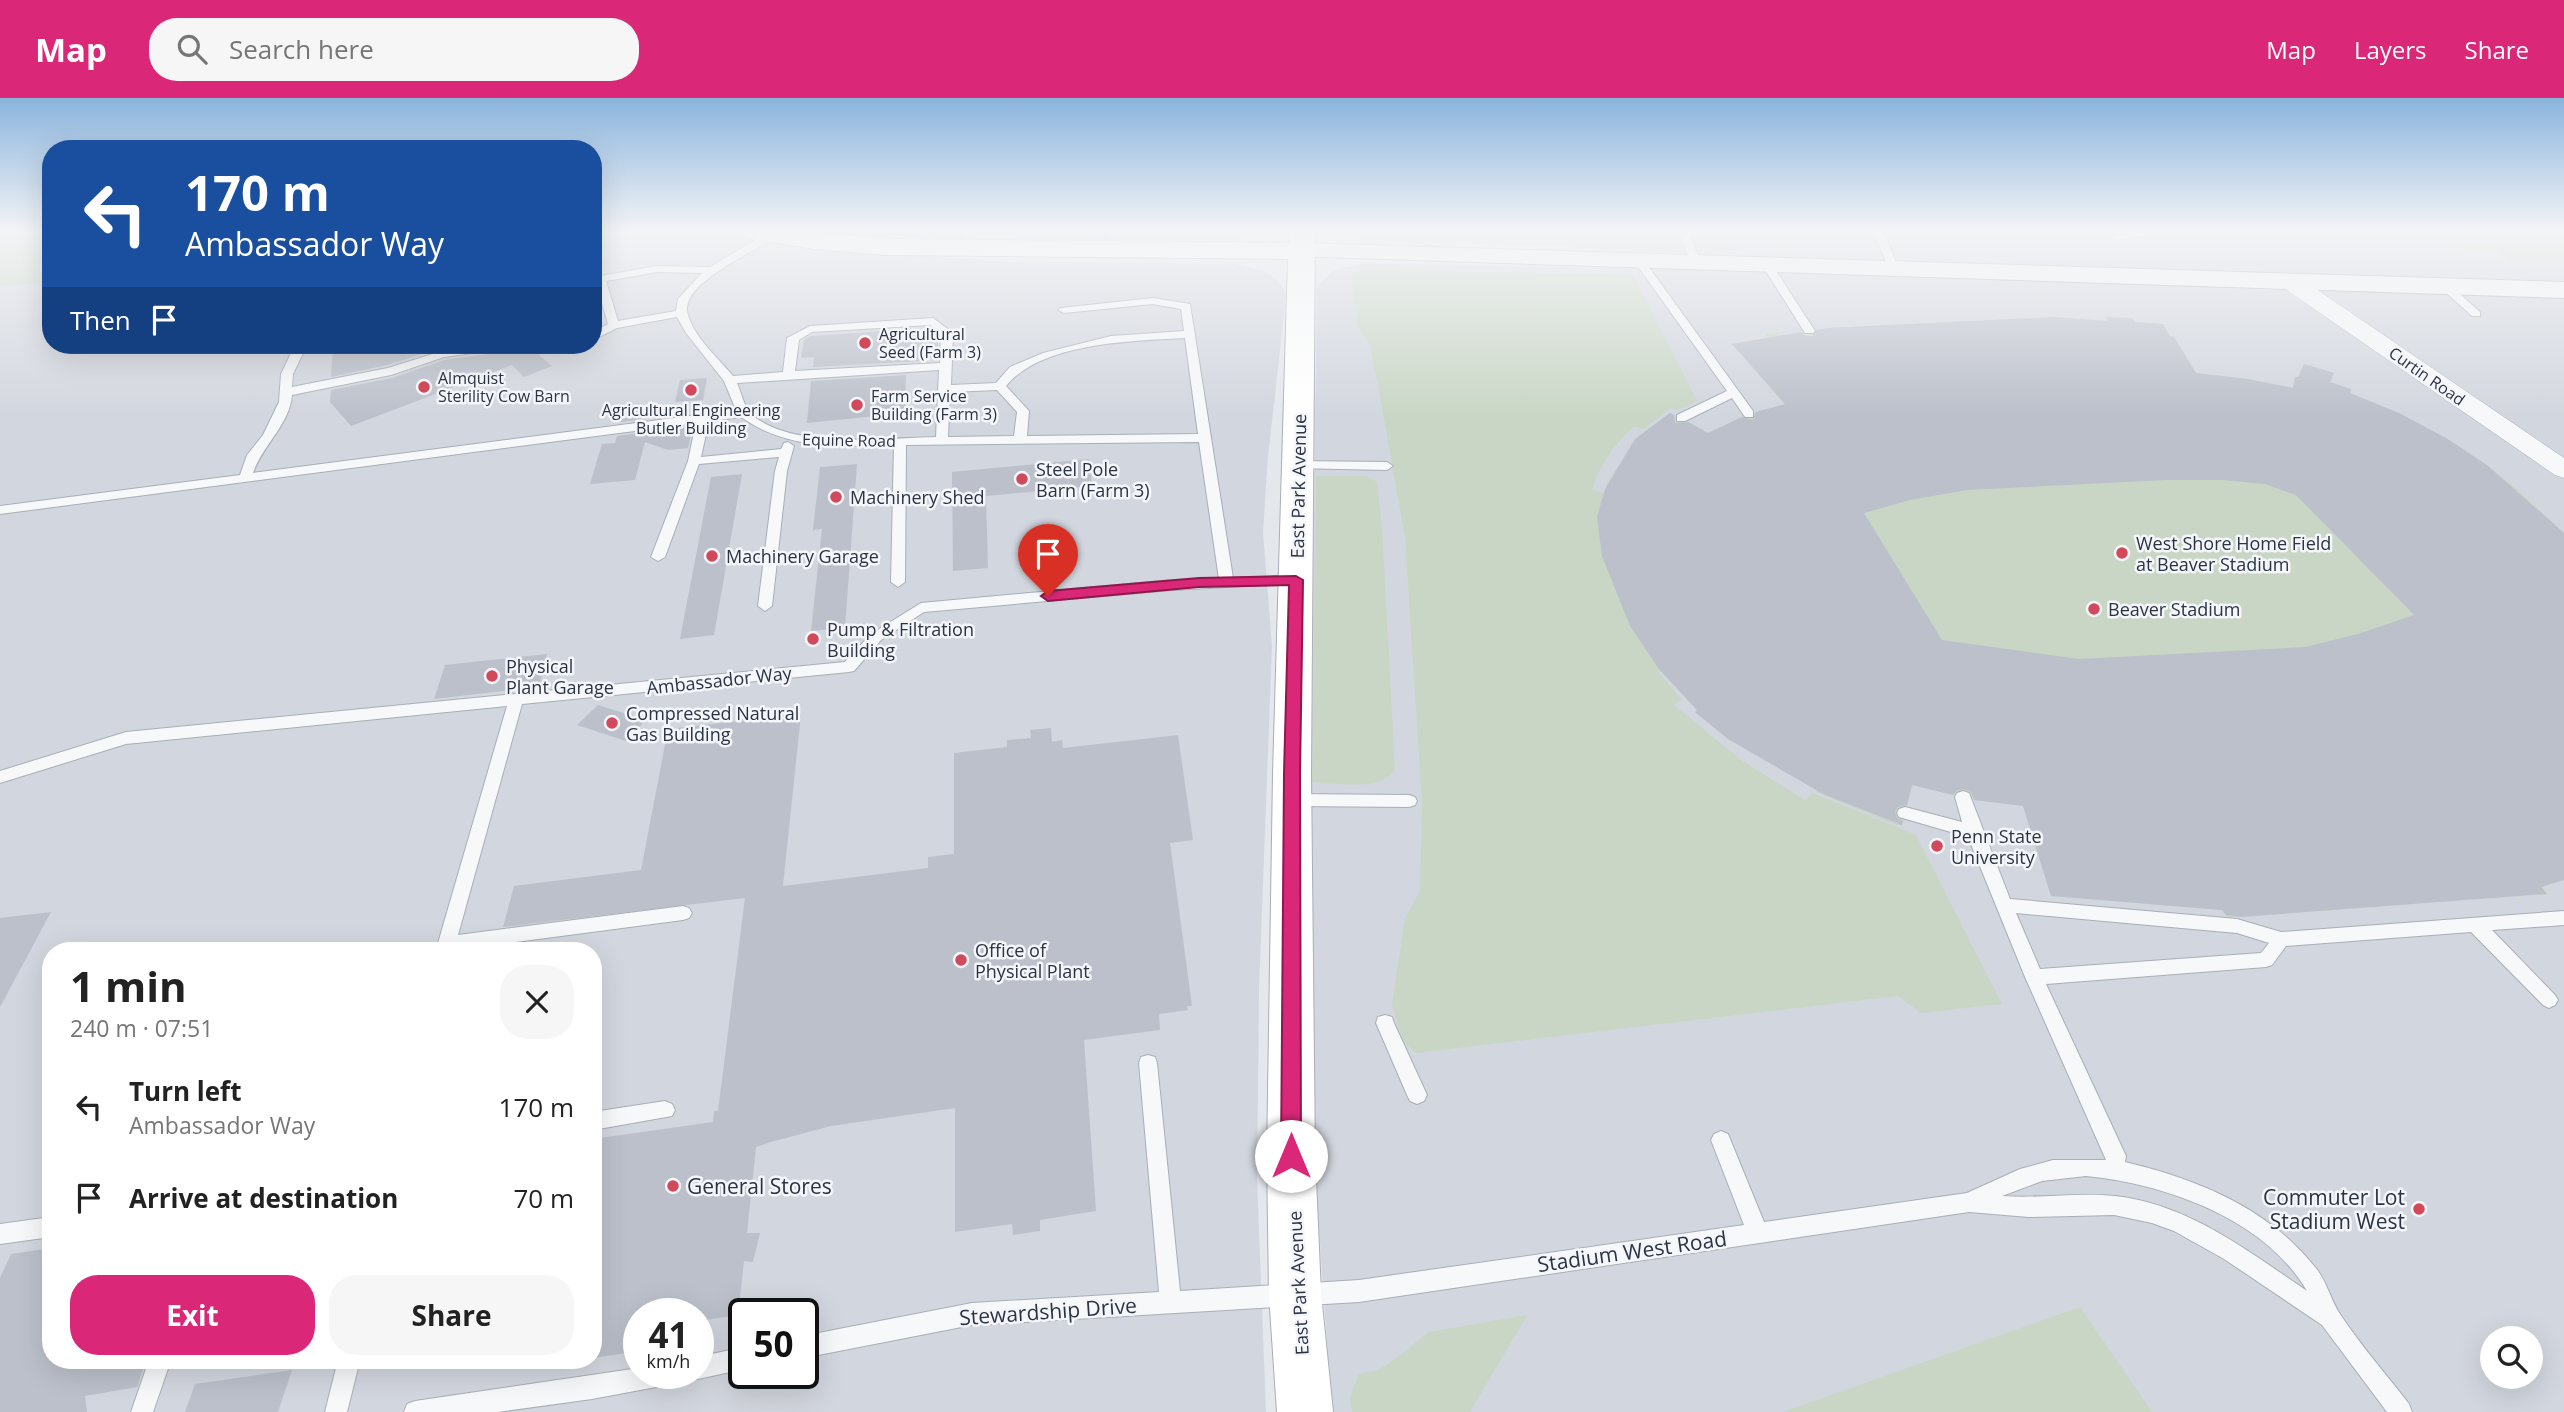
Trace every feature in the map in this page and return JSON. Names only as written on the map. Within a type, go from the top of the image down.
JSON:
[{"type":"main road","name":"East Park Avenue","points":[[1301,292],[1292,800],[1291,1156],[1295,1294],[1305,1412]]},
{"type":"street","name":"Curtin Road","points":[[2305,292],[2564,470]]},
{"type":"lane","points":[[0,510],[743,413],[730,380],[690,331],[681,313],[682,301],[690,292]]},
{"type":"lane","points":[[1661,292],[1749,414]]},
{"type":"lane","points":[[1784,292],[1808,331]]},
{"type":"lane","points":[[2452,292],[2476,314]]},
{"type":"lane","points":[[602,294],[614,325]]},
{"type":"lane","points":[[1064,310],[1153,301],[1175,302],[1186,306],[1226,581]]},
{"type":"lane","points":[[602,332],[614,325],[681,313]]},
{"type":"lane","points":[[789,375],[793,338],[810,330],[933,321],[947,333],[942,440]]},
{"type":"lane","points":[[944,389],[1000,386],[1014,369],[1047,355],[1111,339],[1190,334]]},
{"type":"lane","points":[[245,478],[253,455],[269,436],[285,402],[287,374],[297,354]]},
{"type":"lane","points":[[287,392],[391,371],[442,354]]},
{"type":"lane","points":[[730,380],[945,366]]},
{"type":"lane","points":[[1000,386],[1023,411],[1020,440]]},
{"type":"lane","points":[[1681,418],[1733,393]]},
{"type":"lane","name":"Equine Road","points":[[743,413],[763,427],[792,438],[823,441],[1205,438]]},
{"type":"lane","points":[[658,557],[694,461],[703,419]]},
{"type":"lane","points":[[765,606],[784,453],[792,438]]},
{"type":"lane","points":[[898,582],[900,441]]},
{"type":"lane","points":[[694,461],[784,453]]},
{"type":"lane","points":[[1297,465],[1387,466]]},
{"type":"lane","name":"Ambassador Way","points":[[0,777],[126,738],[849,667],[876,637],[921,608],[1226,581],[1296,580]]},
{"type":"lane","points":[[447,942],[516,700]]},
{"type":"lane","points":[[1963,797],[1974,832],[2034,977],[2116,1156],[2115,1168]]},
{"type":"lane","points":[[1292,800],[1409,801]]},
{"type":"lane","points":[[1905,813],[1974,832]]},
{"type":"lane","points":[[2004,905],[2237,926],[2281,939],[2564,918]]},
{"type":"lane","points":[[481,942],[683,913]]},
{"type":"lane","points":[[2475,925],[2549,1000]]},
{"type":"lane","points":[[2034,977],[2266,960],[2281,939]]},
{"type":"lane","points":[[1385,1023],[1417,1095]]},
{"type":"lane","points":[[1148,1063],[1170,1301]]},
{"type":"lane","points":[[602,1120],[665,1110]]},
{"type":"lane","points":[[1721,1140],[1758,1233]]},
{"type":"lane","points":[[1969,1202],[2035,1173],[2054,1168],[2115,1168],[2169,1181],[2227,1208],[2254,1225],[2309,1275],[2329,1317],[2401,1412]]},
{"type":"lane","points":[[1969,1202],[2010,1207],[2095,1203],[2126,1207],[2155,1215],[2212,1239],[2329,1317]]},
{"type":"lane","name":"Stadium West Road","points":[[1295,1294],[1359,1291],[1969,1202]]},
{"type":"lane","points":[[0,1234],[42,1228]]},
{"type":"lane","name":"Stewardship Drive","points":[[819,1344],[972,1314],[1295,1294]]},
{"type":"lane","points":[[142,1412],[157,1369]]},
{"type":"lane","points":[[336,1412],[347,1369]]},
{"type":"lane","points":[[415,1412],[623,1382]]},
{"type":"shaded area","points":[[0,292],[42,292],[42,354],[602,354],[602,292],[1285,292],[1263,532],[1272,646],[1259,989],[1257,1179],[1266,1412],[0,1412]]},
{"type":"shaded area","name":"Penn State University","points":[[1317,292],[2432,292],[2564,297],[2564,1412],[1332,1412],[1316,1187],[1309,909]]},
{"type":"green space","name":"Beaver Stadium","points":[[1353,292],[1642,292],[1697,401],[1677,410],[1671,407],[1644,429],[1634,426],[1627,433],[1604,463],[1592,489],[1603,493],[1603,501],[1607,483],[1636,441],[1633,440],[1670,413],[1708,433],[1749,414],[1785,405],[1732,344],[1768,338],[1765,334],[1776,332],[1781,336],[1828,328],[2052,317],[2107,321],[2106,317],[2132,318],[2135,322],[2163,324],[2196,373],[2293,388],[2295,377],[2298,377],[2304,364],[2334,373],[2331,383],[2351,389],[2350,393],[2421,425],[2472,454],[2508,482],[2564,533],[2564,880],[2542,887],[2548,895],[2541,895],[2534,887],[2518,889],[2524,896],[2518,897],[2510,888],[2494,890],[2500,898],[2494,899],[2486,890],[2446,894],[2453,902],[2446,902],[2439,894],[2398,897],[2405,905],[2398,906],[2391,897],[2374,899],[2380,907],[2373,908],[2367,899],[2326,903],[2332,911],[2325,911],[2318,902],[2278,906],[2283,914],[2276,914],[2270,906],[2253,908],[2259,916],[2252,916],[2246,908],[2229,910],[2235,917],[2228,918],[2222,910],[2051,896],[2023,806],[1963,797],[1913,785],[1901,826],[1891,823],[1816,792],[1817,790],[1728,739],[1695,712],[1697,710],[1660,671],[1658,672],[1682,700],[1674,705],[1741,760],[1805,800],[1812,793],[1916,835],[2002,1004],[1921,1013],[1898,996],[1415,1053],[1403,1041],[1392,1004],[1405,918],[1420,891],[1422,802],[1405,537],[1370,345],[1358,326]]},
{"type":"green space","points":[[1316,476],[1366,476],[1377,482],[1382,528],[1395,770],[1388,777],[1369,784],[1312,782]]},
{"type":"green space","points":[[2080,1307],[2152,1412],[1783,1412]]},
{"type":"green space","points":[[1527,1315],[1470,1412],[1352,1412],[1350,1397],[1359,1374],[1375,1371],[1389,1364],[1429,1332]]},
{"type":"building","name":"Beaver Stadium","points":[[2052,317],[2108,321],[2106,317],[2132,318],[2135,322],[2163,324],[2196,373],[2293,388],[2295,377],[2298,377],[2304,364],[2334,373],[2330,382],[2351,389],[2350,393],[2399,413],[2446,438],[2488,466],[2564,533],[2564,880],[2541,887],[2547,894],[2240,917],[2226,915],[2222,910],[2051,896],[2023,806],[1974,800],[1971,792],[1964,789],[1953,795],[1912,785],[1907,805],[1898,807],[1895,812],[1897,818],[1903,821],[1902,825],[1823,794],[1728,739],[1695,712],[1697,710],[1659,669],[1630,626],[1602,556],[1597,517],[1605,489],[1635,439],[1670,413],[1674,415],[1675,423],[1688,422],[1708,433],[1742,417],[1753,420],[1756,412],[1785,404],[1732,344],[1801,332],[1805,336],[1813,336],[1817,330]],"holes":[[[2166,480],[2223,480],[2265,484],[2296,495],[2414,615],[2358,634],[2305,647],[2079,659],[1942,640],[1864,513],[1910,500],[1967,490]]]},
{"type":"building","name":"Agricultural Seed (Farm 3)","points":[[928,328],[927,341],[938,340],[938,355],[923,361],[813,367],[814,357],[801,358],[804,340],[810,336]]},
{"type":"building","points":[[332,354],[422,354],[387,365],[331,377]]},
{"type":"building","name":"Almquist Sterility Cow Barn","points":[[487,354],[541,354],[539,355],[552,366],[524,377],[512,365],[351,426],[330,402],[331,390],[392,378],[445,360]]},
{"type":"building","name":"Farm Service Building (Farm 3)","points":[[906,375],[905,413],[807,423],[811,381]]},
{"type":"building","name":"Agricultural Engineering Butler Building","points":[[707,378],[703,400],[675,402],[680,380]]},
{"type":"building","points":[[661,408],[670,416],[620,422],[623,411]]},
{"type":"building","points":[[683,427],[691,434],[688,448],[668,450],[645,442],[635,480],[590,484],[602,444],[615,443],[617,436]]},
{"type":"building","points":[[1089,459],[1092,486],[986,496],[988,568],[953,571],[952,472]]},
{"type":"building","points":[[857,464],[845,628],[811,631],[822,529],[813,530],[820,467]]},
{"type":"building","name":"Machinery Garage","points":[[742,474],[714,635],[680,639],[711,477]]},
{"type":"building","name":"Physical Plant Garage","points":[[547,654],[539,687],[434,699],[445,665]]},
{"type":"building","name":"Compressed Natural Gas Building","points":[[598,705],[646,720],[626,741],[577,725]]},
{"type":"building","name":"Office of Physical Plant","points":[[801,714],[783,886],[928,868],[928,857],[954,854],[954,753],[1007,747],[1007,740],[1031,738],[1030,730],[1051,728],[1052,742],[1062,740],[1063,748],[1178,735],[1193,840],[1170,843],[1192,1006],[1187,1006],[1188,1010],[1159,1014],[1160,1030],[1084,1040],[1096,1211],[1040,1220],[1040,1231],[1013,1235],[1012,1224],[955,1232],[955,1108],[831,1126],[771,1142],[756,1147],[747,1233],[760,1233],[753,1262],[744,1261],[740,1298],[728,1298],[728,1316],[714,1319],[714,1298],[623,1298],[623,1353],[602,1357],[602,1138],[713,1122],[714,1111],[718,1111],[745,898],[503,927],[514,886],[641,870],[668,729]]},
{"type":"building","points":[[51,912],[0,1007],[0,918]]},
{"type":"building","points":[[42,1249],[42,1369],[143,1369],[137,1387],[85,1396],[87,1412],[0,1412],[0,1278],[11,1254]]},
{"type":"building","points":[[292,1370],[278,1412],[185,1412],[195,1384]]},
{"type":"place","name":"Agricultural Seed (Farm 3)","points":[[865,343]]},
{"type":"place","name":"Almquist Sterility Cow Barn","points":[[424,387]]},
{"type":"place","name":"Agricultural Engineering Butler Building","points":[[691,390]]},
{"type":"place","name":"Farm Service Building (Farm 3)","points":[[857,405]]},
{"type":"place","name":"Steel Pole Barn (Farm 3)","points":[[1022,479]]},
{"type":"place","name":"Machinery Shed","points":[[836,497]]},
{"type":"place","name":"West Shore Home Field at Beaver Stadium","points":[[2122,553]]},
{"type":"place","name":"Machinery Garage","points":[[712,556]]},
{"type":"place","name":"Beaver Stadium","points":[[2094,609]]},
{"type":"place","name":"Pump & Filtration Building","points":[[813,639]]},
{"type":"place","name":"Physical Plant Garage","points":[[492,676]]},
{"type":"place","name":"Compressed Natural Gas Building","points":[[612,723]]},
{"type":"place","name":"Penn State University","points":[[1937,846]]},
{"type":"place","name":"Office of Physical Plant","points":[[961,960]]},
{"type":"place","name":"General Stores","points":[[673,1186]]},
{"type":"place","name":"Commuter Lot Stadium West","points":[[2419,1209]]},
{"type":"route","points":[[1048,596],[1226,581],[1296,580],[1292,774],[1291,1156]]}]
